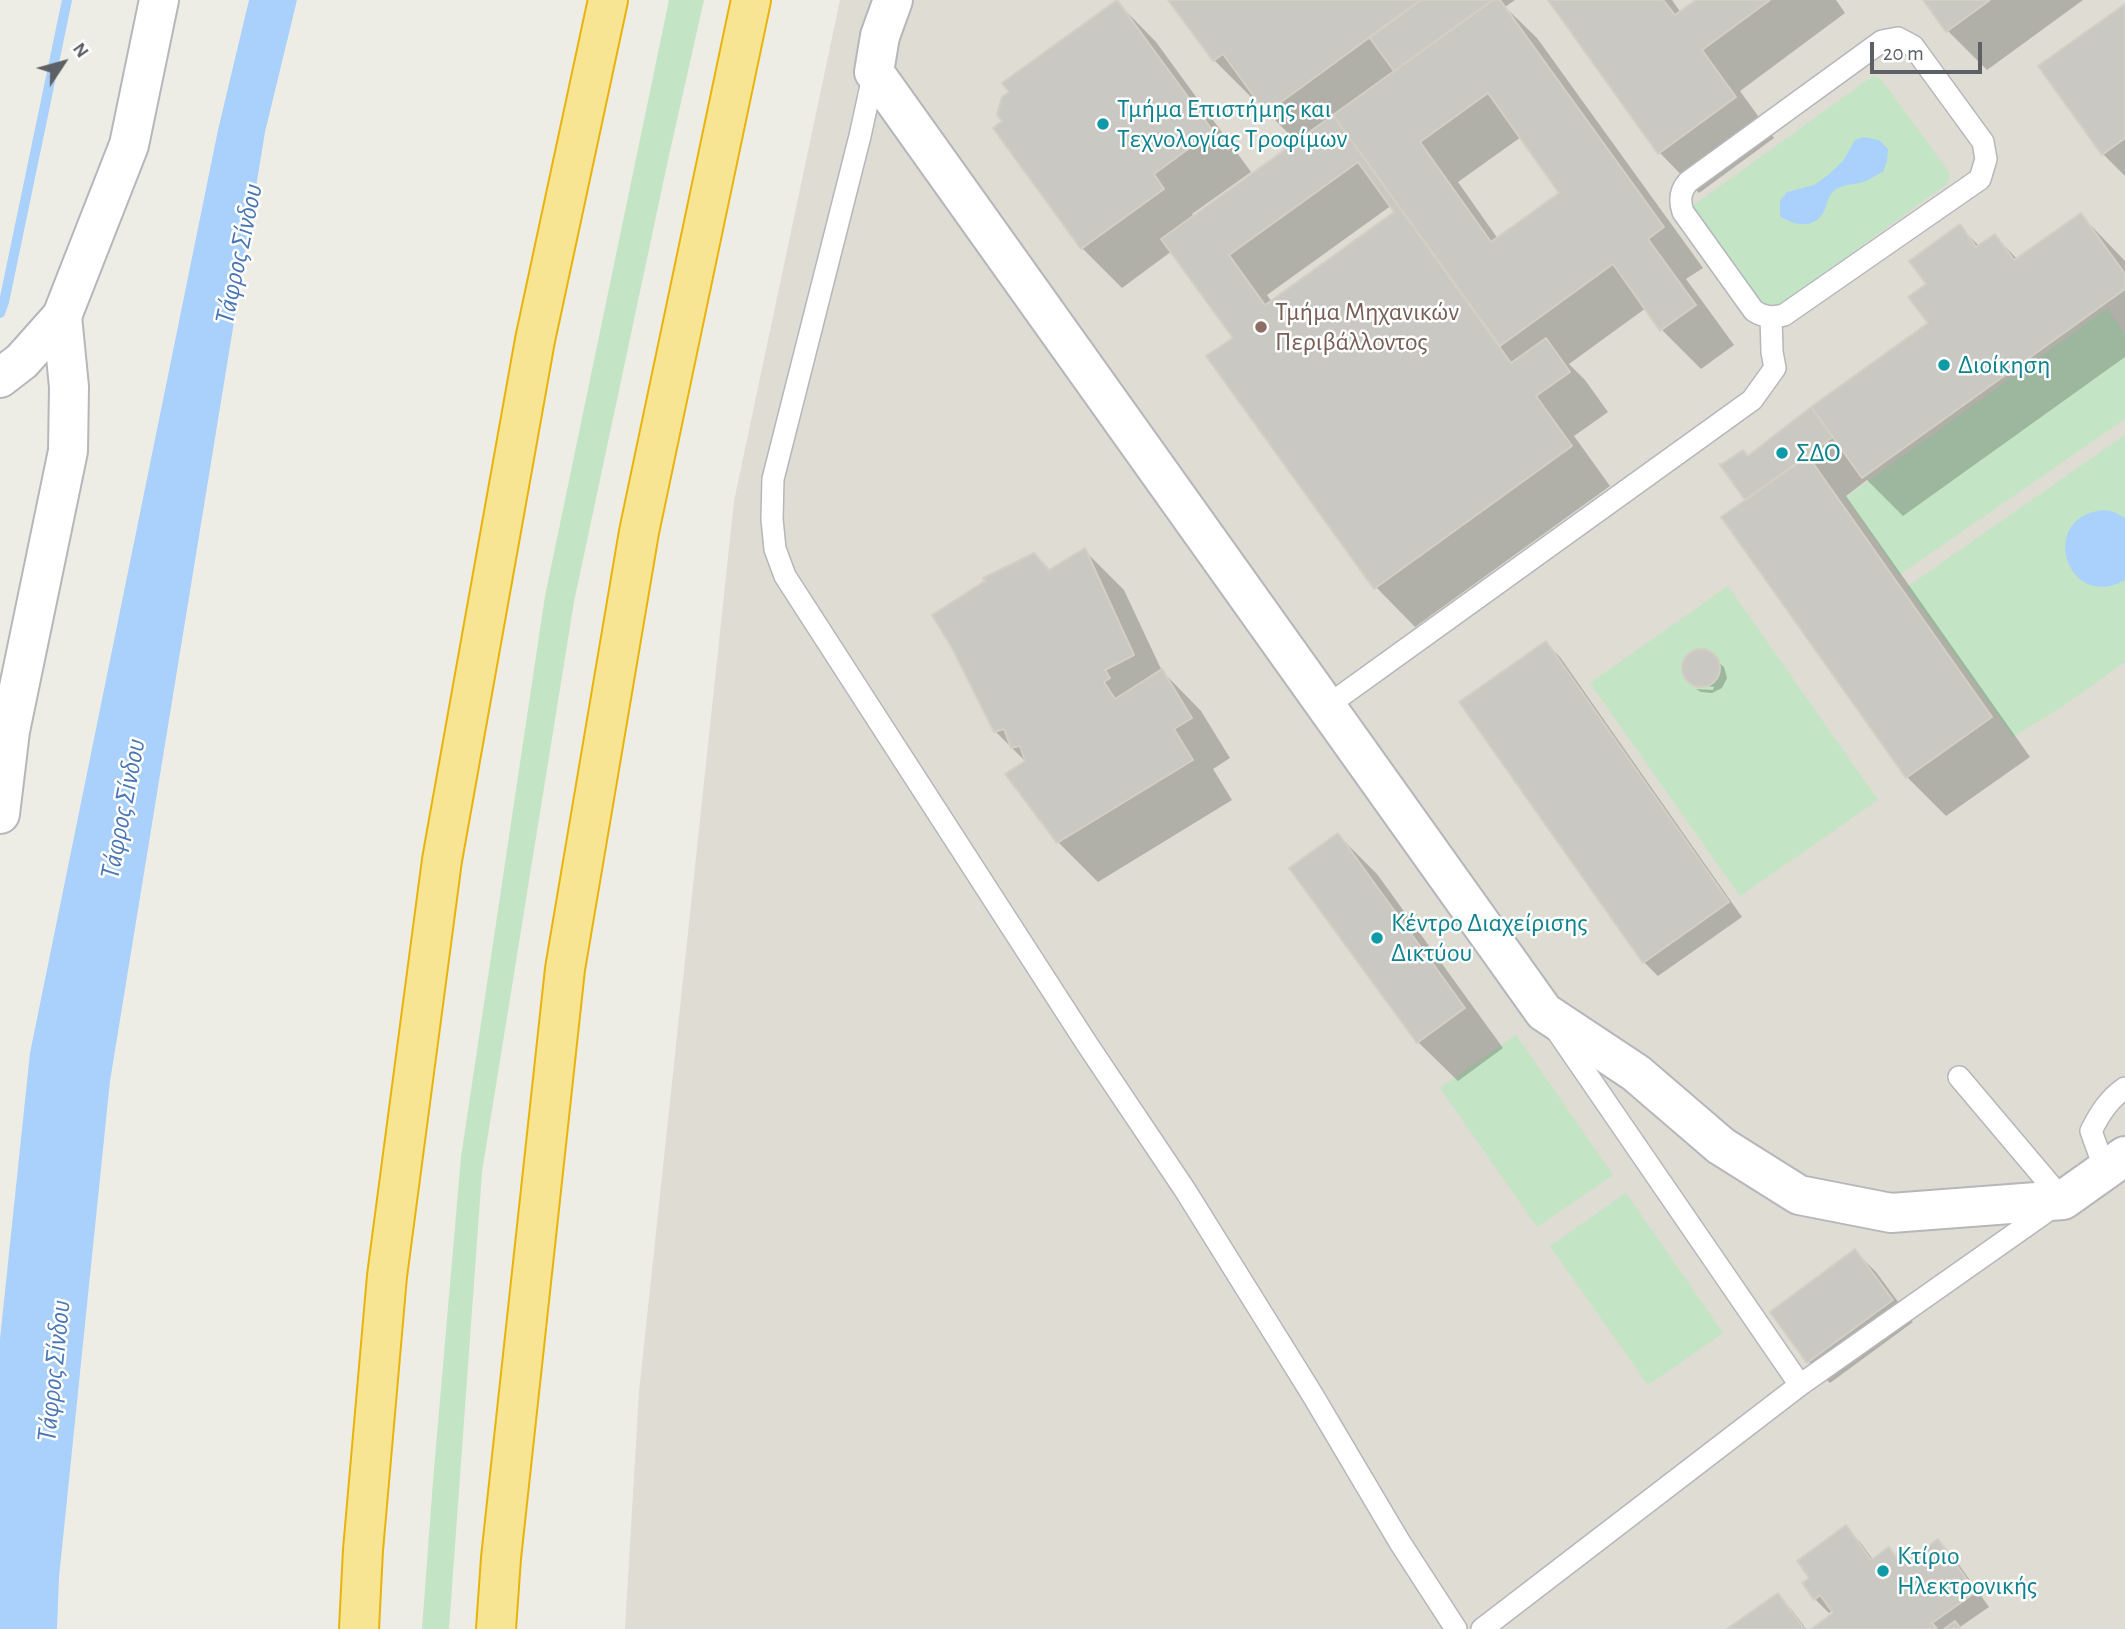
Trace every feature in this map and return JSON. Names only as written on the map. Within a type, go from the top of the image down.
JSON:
[{"type":"highway","points":[[359,1629],[364,1537],[387,1276],[442,860],[535,340],[608,0]]},
{"type":"highway","points":[[496,1629],[504,1530],[565,969],[639,532],[751,0]]},
{"type":"street","points":[[0,378],[22,361],[62,316],[129,145],[159,0]]},
{"type":"street","points":[[892,0],[880,36],[874,72],[1544,1012],[1636,1073],[1721,1146],[1799,1195],[1891,1213],[2063,1200],[2115,1163]]},
{"type":"street","points":[[0,814],[10,731],[68,451],[69,387],[62,316]]},
{"type":"lane","points":[[1894,38],[1903,40],[1913,46],[1983,142],[1986,153],[1980,179],[1784,315],[1771,317],[1754,311],[1683,212],[1680,201],[1682,191],[1688,182],[1882,41],[1894,38]]},
{"type":"lane","points":[[874,72],[774,479],[772,519],[775,549],[793,588],[1087,1044],[1185,1190],[1306,1383],[1399,1541],[1456,1629]]},
{"type":"lane","points":[[1327,706],[1752,400],[1775,368],[1771,317]]},
{"type":"lane","points":[[1544,1012],[1800,1385]]},
{"type":"lane","points":[[1482,1629],[1800,1385],[2063,1200],[1959,1077]]},
{"type":"lane","points":[[2115,1163],[2091,1131],[2113,1096],[2125,1087]]},
{"type":"shaded area","points":[[840,0],[2125,0],[2125,1629],[625,1629],[639,1392],[734,501]]},
{"type":"green space","points":[[669,0],[704,0],[574,602],[482,1172],[449,1629],[422,1629],[461,1157],[545,596]]},
{"type":"green space","points":[[1873,76],[1881,79],[1949,172],[1947,184],[1756,322],[1746,320],[1677,224],[1680,215]]},
{"type":"green space","points":[[2107,309],[2125,334],[2125,419],[1899,575],[1846,497]]},
{"type":"green space","points":[[2125,435],[2125,662],[2013,737],[1907,587]]},
{"type":"green space","points":[[1728,586],[1878,800],[1740,896],[1590,683]]},
{"type":"green space","points":[[1516,1035],[1613,1175],[1537,1227],[1440,1088]]},
{"type":"green space","points":[[1626,1193],[1723,1333],[1648,1385],[1550,1246]]},
{"type":"water","name":"Τάφρος Σίνδου","points":[[249,0],[297,0],[265,132],[110,1081],[59,1577],[57,1629],[0,1629],[0,1339],[30,1053],[218,130]]},
{"type":"water","points":[[1864,137],[1879,140],[1888,149],[1883,172],[1863,182],[1842,186],[1833,191],[1823,213],[1814,222],[1791,222],[1780,216],[1780,201],[1787,192],[1814,185],[1828,175],[1843,161],[1855,140]]},
{"type":"water","points":[[2104,510],[2125,518],[2125,580],[2105,587],[2088,584],[2075,574],[2067,560],[2065,543],[2070,528],[2083,516]]},
{"type":"building","name":"Τμήμα Επιστήμης και Τεχνολογίας Τροφίμων","points":[[1117,0],[1213,131],[1154,174],[1164,189],[1081,249],[993,128],[1002,121],[997,115],[1002,97],[1009,92],[1002,83]]},
{"type":"building","name":"Τμήμα Επιστήμης και Τεχνολογίας Τροφίμων","points":[[1168,0],[1421,0],[1266,113],[1223,54],[1213,61]]},
{"type":"building","points":[[1421,0],[1493,0],[1394,71],[1369,37]]},
{"type":"building","points":[[1493,0],[1500,0],[1664,227],[1648,239],[1696,305],[1660,331],[1613,264],[1500,346],[1333,115]],"holes":[[[1488,93],[1559,193],[1491,242],[1420,142]]]},
{"type":"building","points":[[1548,0],[1663,0],[1675,15],[1696,0],[1770,0],[1702,50],[1736,97],[1658,154]]},
{"type":"building","points":[[1923,0],[1990,0],[1946,32]]},
{"type":"building","points":[[2125,4],[2125,138],[2102,155],[2038,66]]},
{"type":"building","points":[[1333,115],[1511,363],[1546,338],[1570,372],[1536,396],[1572,446],[1374,589],[1206,356],[1233,338],[1161,239]],"holes":[[[1358,162],[1394,212],[1265,305],[1229,255]]]},
{"type":"building","name":"Διοίκηση","points":[[2081,213],[2125,274],[2125,289],[1862,478],[1811,407],[1928,323],[1908,297],[1926,284],[1909,261],[1960,224],[1976,247],[1995,234],[2014,260]]},
{"type":"building","name":"ΣΔΟ","points":[[1811,407],[1833,437],[1745,500],[1719,464],[1743,450],[1748,456]]},
{"type":"building","points":[[1808,456],[1992,717],[1906,778],[1721,517]]},
{"type":"building","points":[[1085,548],[1134,655],[1105,670],[1110,678],[1104,682],[1115,699],[1162,669],[1192,718],[1174,729],[1193,760],[1057,843],[1005,774],[1025,761],[1020,746],[1011,748],[1004,729],[994,732],[952,648],[932,615],[985,581],[983,578],[1034,553],[1049,570]]},
{"type":"building","points":[[1546,641],[1729,902],[1643,963],[1459,702]]},
{"type":"building","points":[[1701,649],[1715,654],[1720,668],[1715,682],[1701,687],[1687,682],[1682,668],[1687,654]]},
{"type":"building","name":"Κέντρο Διαχείρισης Δικτύου","points":[[1338,833],[1465,1008],[1417,1043],[1289,868]]},
{"type":"building","points":[[1855,1249],[1893,1300],[1807,1363],[1770,1312]]},
{"type":"building","name":"Κτίριο Ηλεκτρονικής","points":[[1846,1525],[1871,1560],[1889,1547],[1902,1565],[1938,1539],[1976,1592],[1932,1623],[1937,1629],[1811,1629],[1833,1613],[1820,1595],[1814,1600],[1802,1583],[1809,1578],[1797,1561]]},
{"type":"building","points":[[1778,1593],[1804,1629],[1727,1629]]},
{"type":"building","name":"Κτίριο Ηλεκτρονικής","points":[[1955,1621],[1961,1629],[1944,1629]]},
{"type":"waterway","points":[[0,313],[67,0]]},
{"type":"place","name":"Τμήμα Επιστήμης και Τεχνολογίας Τροφίμων","points":[[1103,124]]},
{"type":"place","name":"Τμήμα Μηχανικών Περιβάλλοντος","points":[[1261,327]]},
{"type":"place","name":"Διοίκηση","points":[[1944,365]]},
{"type":"place","name":"ΣΔΟ","points":[[1782,453]]},
{"type":"place","name":"Κέντρο Διαχείρισης Δικτύου","points":[[1377,938]]},
{"type":"place","name":"Κτίριο Ηλεκτρονικής","points":[[1883,1571]]}]
